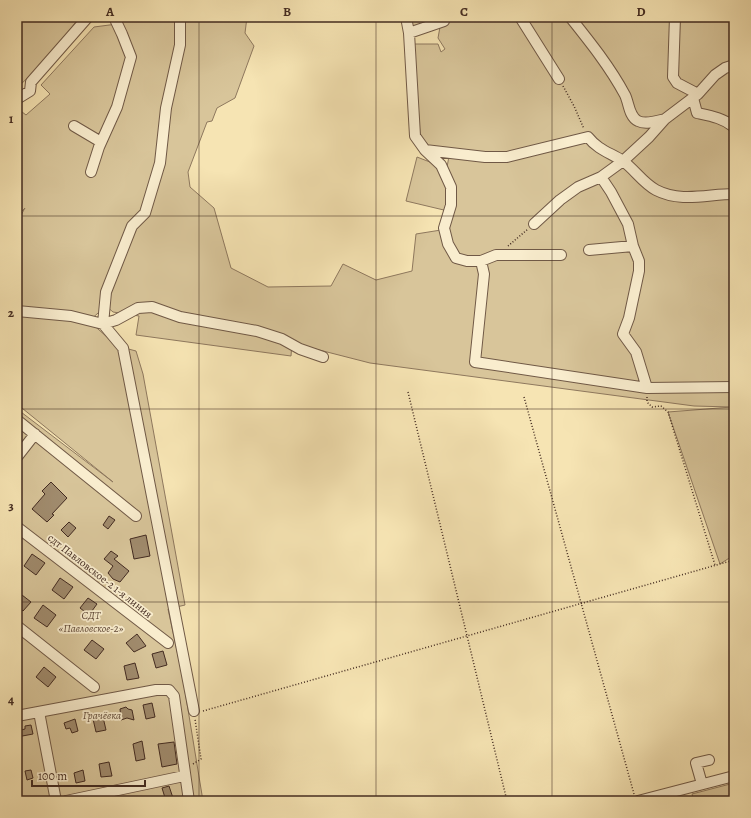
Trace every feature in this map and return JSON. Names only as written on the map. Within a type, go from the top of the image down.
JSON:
[{"type":"street","points":[[17,99],[30,91],[31,82],[88,17]]},
{"type":"street","points":[[91,172],[101,142],[116,107],[131,57],[114,17]]},
{"type":"street","points":[[180,17],[180,45],[166,108],[160,163],[145,213],[132,226],[106,292],[102,324],[123,348],[194,711]]},
{"type":"street","points":[[406,17],[409,33],[415,136],[425,150],[441,165],[451,187],[451,205],[444,228],[448,244],[456,258],[467,261],[481,261],[496,255],[561,255]]},
{"type":"street","points":[[520,17],[559,79]]},
{"type":"street","points":[[570,17],[605,61],[626,96],[633,116],[638,121],[646,123],[665,119]]},
{"type":"street","points":[[675,17],[673,77],[677,83],[696,96]]},
{"type":"street","points":[[409,33],[444,22]]},
{"type":"street","points":[[534,224],[560,200],[578,187],[601,177],[623,162],[665,119],[696,96],[714,75],[725,68],[732,66],[734,67]]},
{"type":"street","points":[[696,96],[697,113],[713,116],[734,127]]},
{"type":"street","points":[[74,126],[101,142]]},
{"type":"street","points":[[425,150],[485,158],[507,157],[588,138],[600,149],[623,162],[655,190],[674,196],[701,198],[734,194]]},
{"type":"street","points":[[601,177],[628,224],[632,246],[639,261],[639,271],[629,318],[623,334],[636,352],[647,388]]},
{"type":"street","points":[[589,250],[632,246]]},
{"type":"street","points":[[481,261],[484,274],[475,362],[647,388],[734,387]]},
{"type":"street","points":[[17,311],[71,316],[102,324],[116,320],[138,308],[152,307],[180,317],[257,331],[282,339],[323,357]]},
{"type":"street","points":[[17,420],[136,516]]},
{"type":"street","points":[[17,457],[35,434]]},
{"type":"street","name":"сдт Павловское-2 1-я линия","points":[[17,527],[168,644]]},
{"type":"street","points":[[17,626],[94,687]]},
{"type":"street","points":[[17,716],[156,690],[169,690],[174,696],[189,801]]},
{"type":"street","points":[[40,712],[56,801]]},
{"type":"street","points":[[702,784],[696,762],[709,760]]},
{"type":"street","points":[[66,801],[184,773]]},
{"type":"street","points":[[636,797],[734,776]]},
{"type":"path","points":[[559,79],[574,106],[588,138]]},
{"type":"path","points":[[507,246],[534,224]]},
{"type":"path","points":[[647,388],[647,402],[652,407],[661,406],[668,412],[715,565]]},
{"type":"path","points":[[408,392],[507,801]]},
{"type":"path","points":[[524,397],[636,797]]},
{"type":"path","points":[[184,773],[201,760],[194,711],[202,712],[734,560]]},
{"type":"green space","points":[[17,17],[80,17],[44,62],[17,88]]},
{"type":"green space","points":[[116,17],[247,17],[245,33],[254,46],[235,98],[217,108],[212,121],[207,122],[188,172],[190,187],[214,208],[231,268],[268,287],[331,286],[343,264],[376,280],[412,271],[416,234],[441,230],[448,211],[406,201],[417,157],[435,164],[445,179],[450,150],[429,146],[420,135],[414,44],[438,44],[441,52],[445,49],[438,38],[440,27],[413,27],[408,17],[734,17],[734,555],[720,564],[668,412],[732,407],[694,406],[370,363],[292,343],[291,356],[136,335],[139,316],[113,312],[106,306],[89,321],[117,346],[136,351],[143,374],[185,605],[168,609],[183,679],[203,801],[17,801],[17,409],[113,482],[17,404],[17,222],[25,208],[17,216],[17,108],[26,115],[50,94],[41,85],[94,27],[117,24]]},
{"type":"green space","points":[[734,783],[734,801],[694,801],[692,794]]},
{"type":"building","points":[[51,482],[67,498],[52,514],[54,515],[47,522],[32,509],[45,494],[42,491]]},
{"type":"building","points":[[109,516],[115,520],[108,529],[103,525]]},
{"type":"building","points":[[69,522],[76,528],[68,537],[61,530]]},
{"type":"building","points":[[146,535],[150,556],[134,559],[130,539]]},
{"type":"building","points":[[111,551],[118,556],[114,559],[129,571],[120,582],[113,579],[108,573],[113,566],[104,559]]},
{"type":"building","points":[[32,554],[45,563],[36,575],[24,566]]},
{"type":"building","points":[[60,578],[73,587],[64,599],[52,590]]},
{"type":"building","points":[[22,595],[31,602],[23,611],[17,607],[17,601]]},
{"type":"building","points":[[88,598],[97,604],[89,615],[80,608]]},
{"type":"building","points":[[43,605],[56,615],[47,627],[34,618]]},
{"type":"building","points":[[137,634],[146,646],[134,652],[126,643]]},
{"type":"building","points":[[92,640],[104,649],[96,659],[84,650]]},
{"type":"building","points":[[163,651],[167,665],[156,668],[152,654]]},
{"type":"building","points":[[135,663],[139,678],[127,680],[124,666]]},
{"type":"building","points":[[44,667],[56,677],[48,687],[36,677]]},
{"type":"building","points":[[152,703],[155,717],[146,719],[143,705]]},
{"type":"building","points":[[126,707],[132,710],[134,720],[127,718],[121,720],[120,709]]},
{"type":"building","points":[[103,717],[106,730],[96,732],[93,719]]},
{"type":"building","points":[[75,719],[78,731],[72,733],[70,728],[66,729],[64,723]]},
{"type":"building","points":[[31,725],[33,734],[17,737],[17,731],[25,729],[25,726]]},
{"type":"building","points":[[142,741],[145,759],[136,761],[133,744]]},
{"type":"building","points":[[174,742],[177,764],[162,767],[158,744]]},
{"type":"building","points":[[109,762],[112,776],[101,777],[99,764]]},
{"type":"building","points":[[31,770],[33,778],[27,780],[25,771]]},
{"type":"building","points":[[83,770],[85,781],[76,783],[74,773]]},
{"type":"building","points":[[169,786],[174,801],[166,801],[162,788]]},
{"type":"park label","name":"СДТ «Павловское-2»","points":[[91,621]]},
{"type":"park label","name":"Грачёвка","points":[[102,715]]}]
